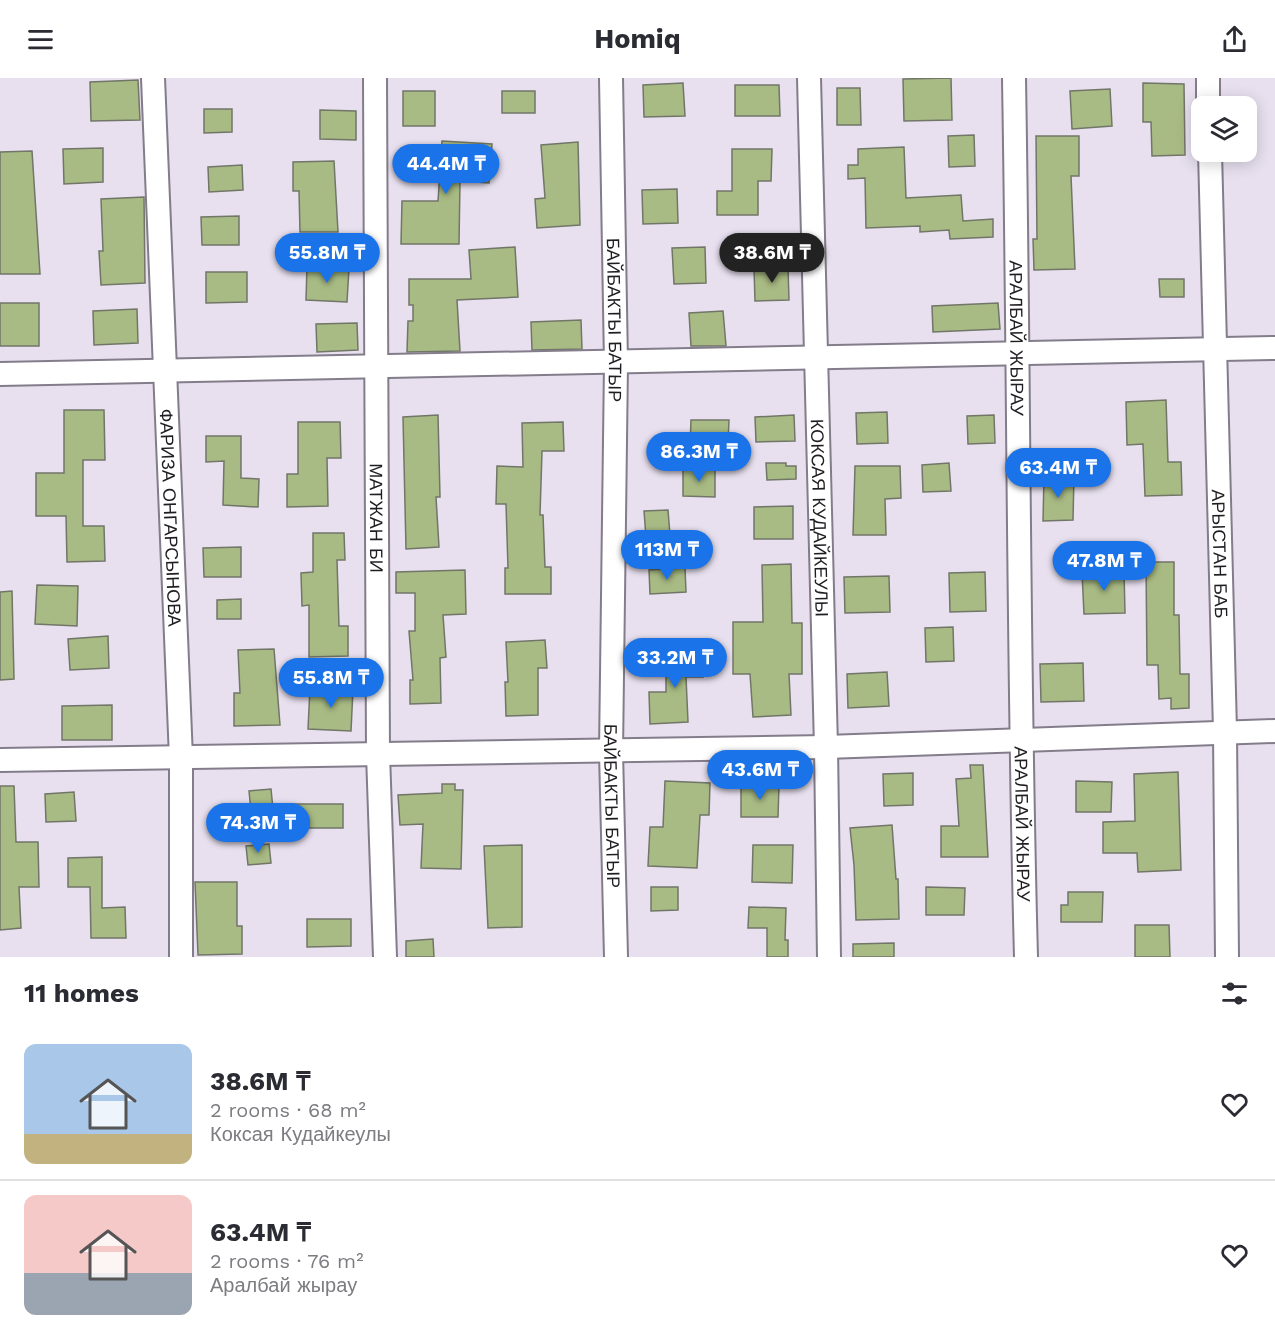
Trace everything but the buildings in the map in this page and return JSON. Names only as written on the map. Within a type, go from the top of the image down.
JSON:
[{"type":"street","name":"ФАРИЗА ОНГАРСЫНОВА","points":[[153,78],[181,758],[181,957]]},
{"type":"street","name":"МАТЖАН БИ","points":[[375,78],[378,754],[385,957]]},
{"type":"street","name":"БАЙБАКТЫ БАТЫР","points":[[611,78],[616,363],[611,752],[616,957]]},
{"type":"street","name":"КОКСАЯ КУДАЙКЕУЛЫ","points":[[809,78],[826,747],[828,957]]},
{"type":"street","name":"АРАЛБАЙ ЖЫРАУ","points":[[1014,78],[1019,353],[1020,741],[1026,957]]},
{"type":"street","points":[[1208,78],[1208,96]]},
{"type":"street","name":"АРЫСТАН БАБ","points":[[1210,162],[1225,731],[1227,957]]},
{"type":"street","points":[[0,374],[1275,348]]},
{"type":"street","points":[[0,759],[611,752],[1020,741],[1225,731],[1275,731]]}]
